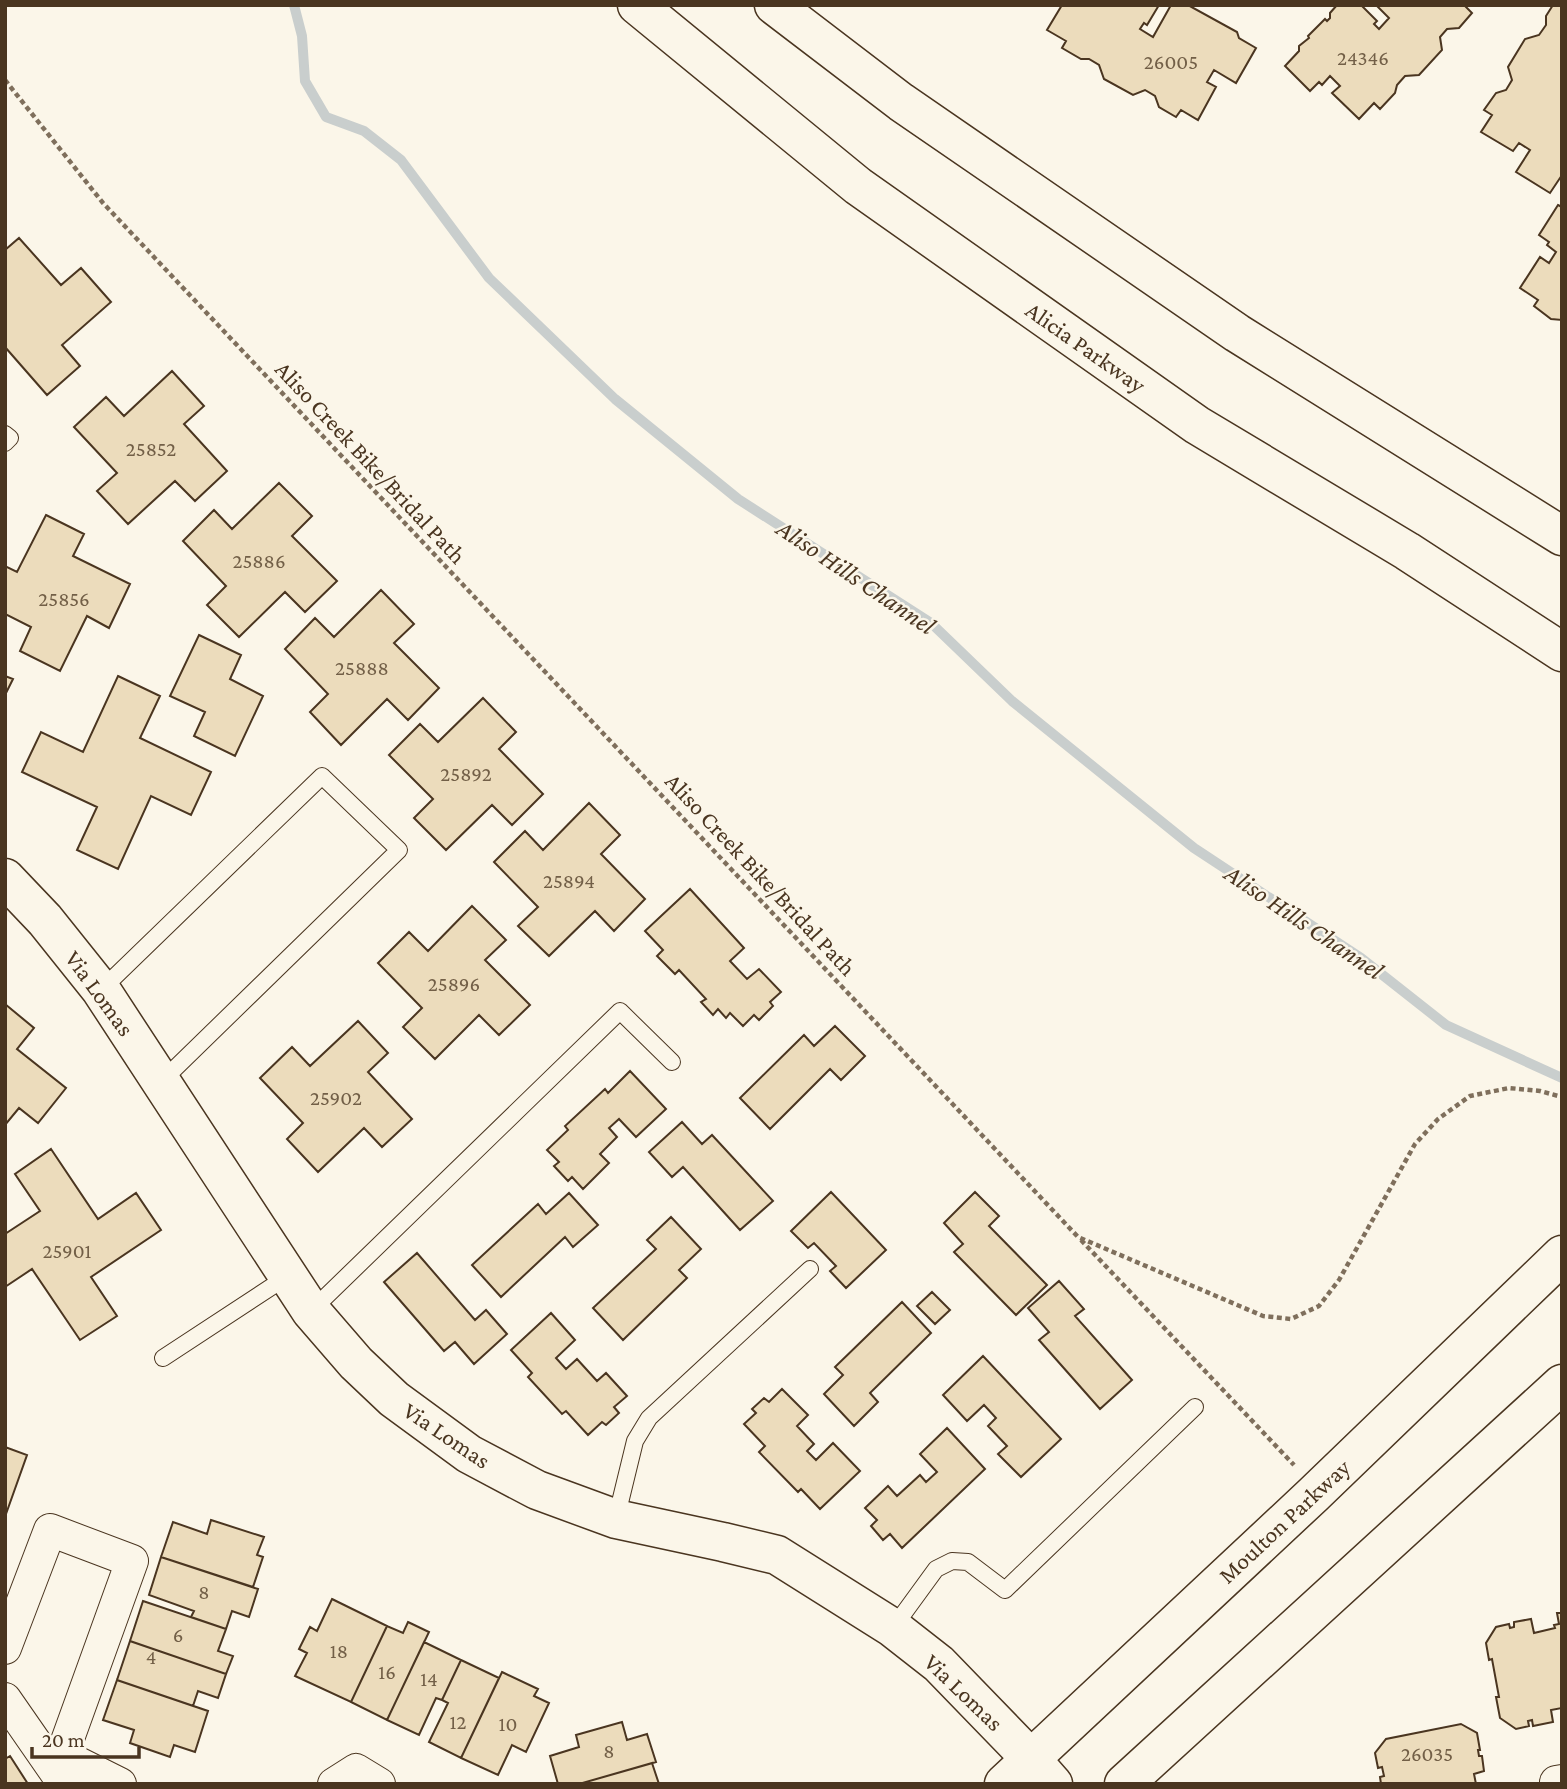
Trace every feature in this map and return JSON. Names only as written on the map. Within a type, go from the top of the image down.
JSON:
[{"type":"main road","name":"Alicia Parkway","points":[[636,5],[858,186],[1197,425],[1408,551],[1562,652]]},
{"type":"main road","points":[[774,5],[901,102],[1237,332],[1562,536]]},
{"type":"main road","name":"Via Lomas","points":[[5,878],[45,920],[102,990],[311,1311],[356,1363],[394,1399],[469,1454],[537,1490],[616,1519],[777,1555],[892,1628],[939,1664],[1029,1776]]},
{"type":"main road","name":"Moulton Parkway","points":[[1029,1776],[1318,1490],[1562,1255]]},
{"type":"main road","points":[[1124,1784],[1562,1384]]},
{"type":"street","points":[[5,1648],[50,1530],[132,1561],[59,1768]]},
{"type":"street","points":[[5,1699],[59,1768],[120,1784]]},
{"type":"street","points":[[334,1784],[356,1770],[379,1784]]},
{"type":"street","points":[[1556,1784],[1562,1781]]},
{"type":"lane","points":[[5,434],[10,438],[5,443]]},
{"type":"lane","points":[[102,990],[322,776],[399,850],[162,1081]]},
{"type":"lane","points":[[311,1311],[620,1011],[672,1062]]},
{"type":"lane","points":[[616,1519],[635,1441],[649,1418],[810,1269]]},
{"type":"lane","points":[[163,1358],[288,1276]]},
{"type":"lane","points":[[892,1628],[936,1569],[952,1561],[968,1562],[1005,1590],[1195,1407]]},
{"type":"path","name":"Aliso Creek Bike/Bridal Path","points":[[5,80],[103,203],[1078,1237],[1264,1316],[1291,1319],[1319,1306],[1339,1280],[1415,1144],[1438,1119],[1470,1096],[1508,1088],[1540,1091],[1562,1097]]},
{"type":"path","points":[[1078,1237],[1318,1490]]},
{"type":"building","points":[[1062,5],[1159,5],[1147,25],[1144,23],[1140,29],[1153,37],[1171,5],[1188,5],[1237,32],[1239,38],[1256,48],[1236,83],[1214,70],[1207,82],[1216,87],[1198,120],[1181,110],[1176,117],[1159,107],[1155,96],[1145,90],[1133,95],[1104,79],[1099,65],[1062,48],[1066,41],[1047,30]]},
{"type":"building","points":[[1337,5],[1361,5],[1377,21],[1374,24],[1379,29],[1389,18],[1376,5],[1468,5],[1466,7],[1472,13],[1459,28],[1447,29],[1440,37],[1442,50],[1419,75],[1405,76],[1397,85],[1395,93],[1380,109],[1374,103],[1359,119],[1332,93],[1340,86],[1330,76],[1322,85],[1319,82],[1310,91],[1285,66],[1308,36],[1325,19],[1327,21],[1330,18],[1330,13]]},
{"type":"building","points":[[1553,5],[1562,5],[1562,175],[1550,193],[1516,172],[1530,150],[1519,143],[1513,151],[1481,132],[1492,115],[1484,110],[1496,93],[1506,90],[1512,80],[1508,67],[1525,39],[1539,35],[1546,25],[1546,16]]},
{"type":"building","points":[[1558,205],[1562,207],[1562,320],[1551,319],[1534,306],[1538,300],[1520,288],[1540,257],[1549,263],[1556,252],[1547,245],[1549,242],[1539,235]]},
{"type":"building","points":[[19,238],[61,285],[81,268],[111,302],[62,345],[80,366],[47,395],[5,347],[5,250]]},
{"type":"building","points":[[172,371],[204,406],[184,424],[227,471],[195,501],[175,481],[128,524],[97,491],[117,473],[74,427],[106,397],[124,416]]},
{"type":"building","points":[[279,483],[312,516],[292,536],[337,581],[305,612],[285,592],[239,637],[207,605],[226,586],[183,541],[214,510],[232,529]]},
{"type":"building","points":[[46,515],[84,534],[73,556],[130,584],[109,628],[87,616],[60,671],[20,651],[31,627],[5,614],[5,566],[17,572]]},
{"type":"building","points":[[381,590],[414,624],[394,643],[439,688],[408,720],[387,699],[341,745],[310,712],[328,694],[285,649],[315,618],[334,637]]},
{"type":"building","points":[[199,635],[241,655],[230,679],[263,696],[235,756],[194,736],[205,712],[170,696]]},
{"type":"building","points":[[5,676],[13,679],[5,695]]},
{"type":"building","points":[[118,676],[160,696],[140,738],[211,772],[191,815],[151,796],[118,869],[77,850],[97,807],[22,772],[41,732],[83,752]]},
{"type":"building","points":[[483,698],[516,732],[499,749],[543,794],[512,825],[492,805],[446,850],[414,818],[433,799],[389,755],[420,724],[438,742]]},
{"type":"building","points":[[589,803],[620,835],[601,854],[645,899],[614,931],[595,911],[549,956],[518,926],[538,907],[494,862],[525,831],[543,850]]},
{"type":"building","points":[[690,889],[744,948],[730,961],[747,979],[759,969],[781,992],[770,1002],[773,1006],[759,1020],[754,1015],[743,1026],[730,1013],[726,1018],[718,1009],[713,1015],[701,1002],[706,999],[679,970],[675,974],[657,956],[663,950],[645,931]]},
{"type":"building","points":[[472,906],[506,940],[485,960],[530,1005],[499,1035],[479,1015],[435,1059],[403,1027],[422,1008],[378,963],[409,932],[428,951]]},
{"type":"building","points":[[5,1004],[34,1028],[17,1049],[66,1088],[38,1123],[19,1108],[5,1125]]},
{"type":"building","points":[[358,1021],[388,1053],[368,1072],[412,1119],[382,1147],[364,1128],[318,1172],[287,1139],[303,1123],[260,1078],[292,1047],[310,1066]]},
{"type":"building","points":[[835,1026],[865,1056],[841,1080],[830,1069],[770,1129],[740,1098],[804,1035],[814,1046]]},
{"type":"building","points":[[630,1071],[666,1109],[636,1137],[619,1119],[609,1128],[617,1137],[600,1154],[609,1163],[583,1189],[572,1177],[568,1181],[554,1166],[559,1162],[547,1150],[568,1130],[565,1126],[605,1089],[608,1093]]},
{"type":"building","points":[[682,1122],[702,1144],[712,1135],[773,1201],[740,1230],[683,1167],[672,1177],[649,1152]]},
{"type":"building","points":[[51,1149],[98,1219],[136,1193],[161,1230],[91,1277],[117,1316],[80,1340],[32,1269],[5,1287],[5,1234],[40,1211],[15,1174]]},
{"type":"building","points":[[831,1192],[886,1250],[846,1288],[830,1271],[836,1266],[814,1243],[808,1248],[791,1231]]},
{"type":"building","points":[[975,1192],[999,1216],[989,1226],[1047,1285],[1016,1315],[954,1252],[963,1244],[944,1223]]},
{"type":"building","points":[[569,1193],[598,1225],[573,1247],[565,1237],[501,1297],[472,1265],[538,1204],[546,1214]]},
{"type":"building","points":[[671,1217],[701,1249],[679,1270],[687,1278],[623,1340],[593,1308],[656,1249],[647,1240]]},
{"type":"building","points":[[417,1253],[475,1320],[486,1310],[507,1334],[474,1364],[455,1342],[444,1351],[384,1282]]},
{"type":"building","points":[[1059,1281],[1084,1309],[1075,1316],[1132,1380],[1100,1409],[1039,1340],[1049,1332],[1028,1308]]},
{"type":"building","points":[[932,1292],[950,1310],[935,1324],[917,1306]]},
{"type":"building","points":[[902,1302],[931,1333],[870,1393],[878,1402],[854,1426],[824,1394],[843,1375],[835,1367]]},
{"type":"building","points":[[551,1313],[575,1340],[556,1358],[566,1369],[577,1359],[597,1381],[606,1373],[627,1396],[614,1407],[619,1413],[606,1425],[602,1422],[588,1435],[566,1411],[562,1414],[528,1377],[532,1373],[511,1350]]},
{"type":"building","points":[[983,1356],[1061,1439],[1021,1477],[998,1454],[1007,1446],[988,1426],[996,1418],[984,1405],[967,1421],[943,1395]]},
{"type":"building","points":[[782,1389],[808,1415],[797,1426],[814,1444],[807,1451],[816,1460],[833,1443],[860,1471],[820,1509],[801,1489],[798,1492],[759,1452],[765,1446],[744,1424],[756,1413],[752,1409],[764,1398],[769,1402]]},
{"type":"building","points":[[947,1428],[985,1469],[902,1548],[890,1534],[883,1540],[871,1526],[877,1520],[865,1508],[888,1486],[897,1496],[920,1475],[926,1482],[937,1472],[920,1454]]},
{"type":"building","points":[[5,1447],[27,1455],[6,1514],[5,1513]]},
{"type":"building","points":[[211,1520],[264,1537],[257,1555],[263,1557],[253,1587],[161,1557],[173,1522],[207,1534]]},
{"type":"building","points":[[161,1557],[258,1589],[249,1617],[232,1611],[226,1629],[191,1617],[194,1611],[149,1595]]},
{"type":"building","points":[[332,1599],[387,1626],[351,1702],[295,1676],[307,1653],[299,1649],[310,1627],[317,1631]]},
{"type":"building","points":[[143,1601],[226,1629],[218,1651],[233,1656],[226,1674],[130,1641]]},
{"type":"building","points":[[1557,1613],[1562,1613],[1562,1708],[1551,1710],[1553,1722],[1533,1726],[1532,1720],[1528,1721],[1529,1726],[1516,1729],[1500,1718],[1492,1659],[1489,1660],[1486,1643],[1496,1627],[1509,1624],[1510,1628],[1514,1627],[1514,1622],[1531,1619],[1534,1633],[1555,1628],[1554,1625],[1559,1624]]},
{"type":"building","points":[[408,1622],[429,1632],[387,1720],[351,1702],[387,1626],[403,1633]]},
{"type":"building","points":[[130,1641],[226,1674],[218,1698],[198,1691],[193,1706],[117,1680]]},
{"type":"building","points":[[424,1642],[461,1660],[442,1700],[436,1698],[419,1735],[387,1720]]},
{"type":"building","points":[[461,1660],[499,1678],[461,1758],[429,1742],[448,1703],[442,1700]]},
{"type":"building","points":[[502,1672],[538,1689],[534,1696],[549,1703],[526,1752],[512,1745],[498,1775],[461,1758]]},
{"type":"building","points":[[117,1680],[208,1711],[195,1752],[174,1745],[170,1757],[130,1743],[134,1730],[103,1720]]},
{"type":"building","points":[[622,1722],[627,1740],[647,1734],[656,1762],[579,1784],[558,1784],[550,1756],[579,1747],[576,1735]]},
{"type":"building","points":[[1461,1724],[1477,1733],[1479,1756],[1482,1756],[1484,1771],[1474,1774],[1476,1784],[1381,1784],[1380,1777],[1384,1776],[1382,1767],[1378,1768],[1375,1753],[1386,1739]]},
{"type":"building","points":[[10,1756],[28,1784],[5,1784],[5,1759]]},
{"type":"building","points":[[652,1763],[659,1784],[579,1784]]},
{"type":"waterway","name":"Aliso Hills Channel","points":[[294,5],[302,36],[305,81],[326,117],[364,131],[401,160],[489,278],[615,399],[738,499],[931,623],[1012,701],[1194,848],[1361,958],[1446,1025],[1562,1078]]}]
